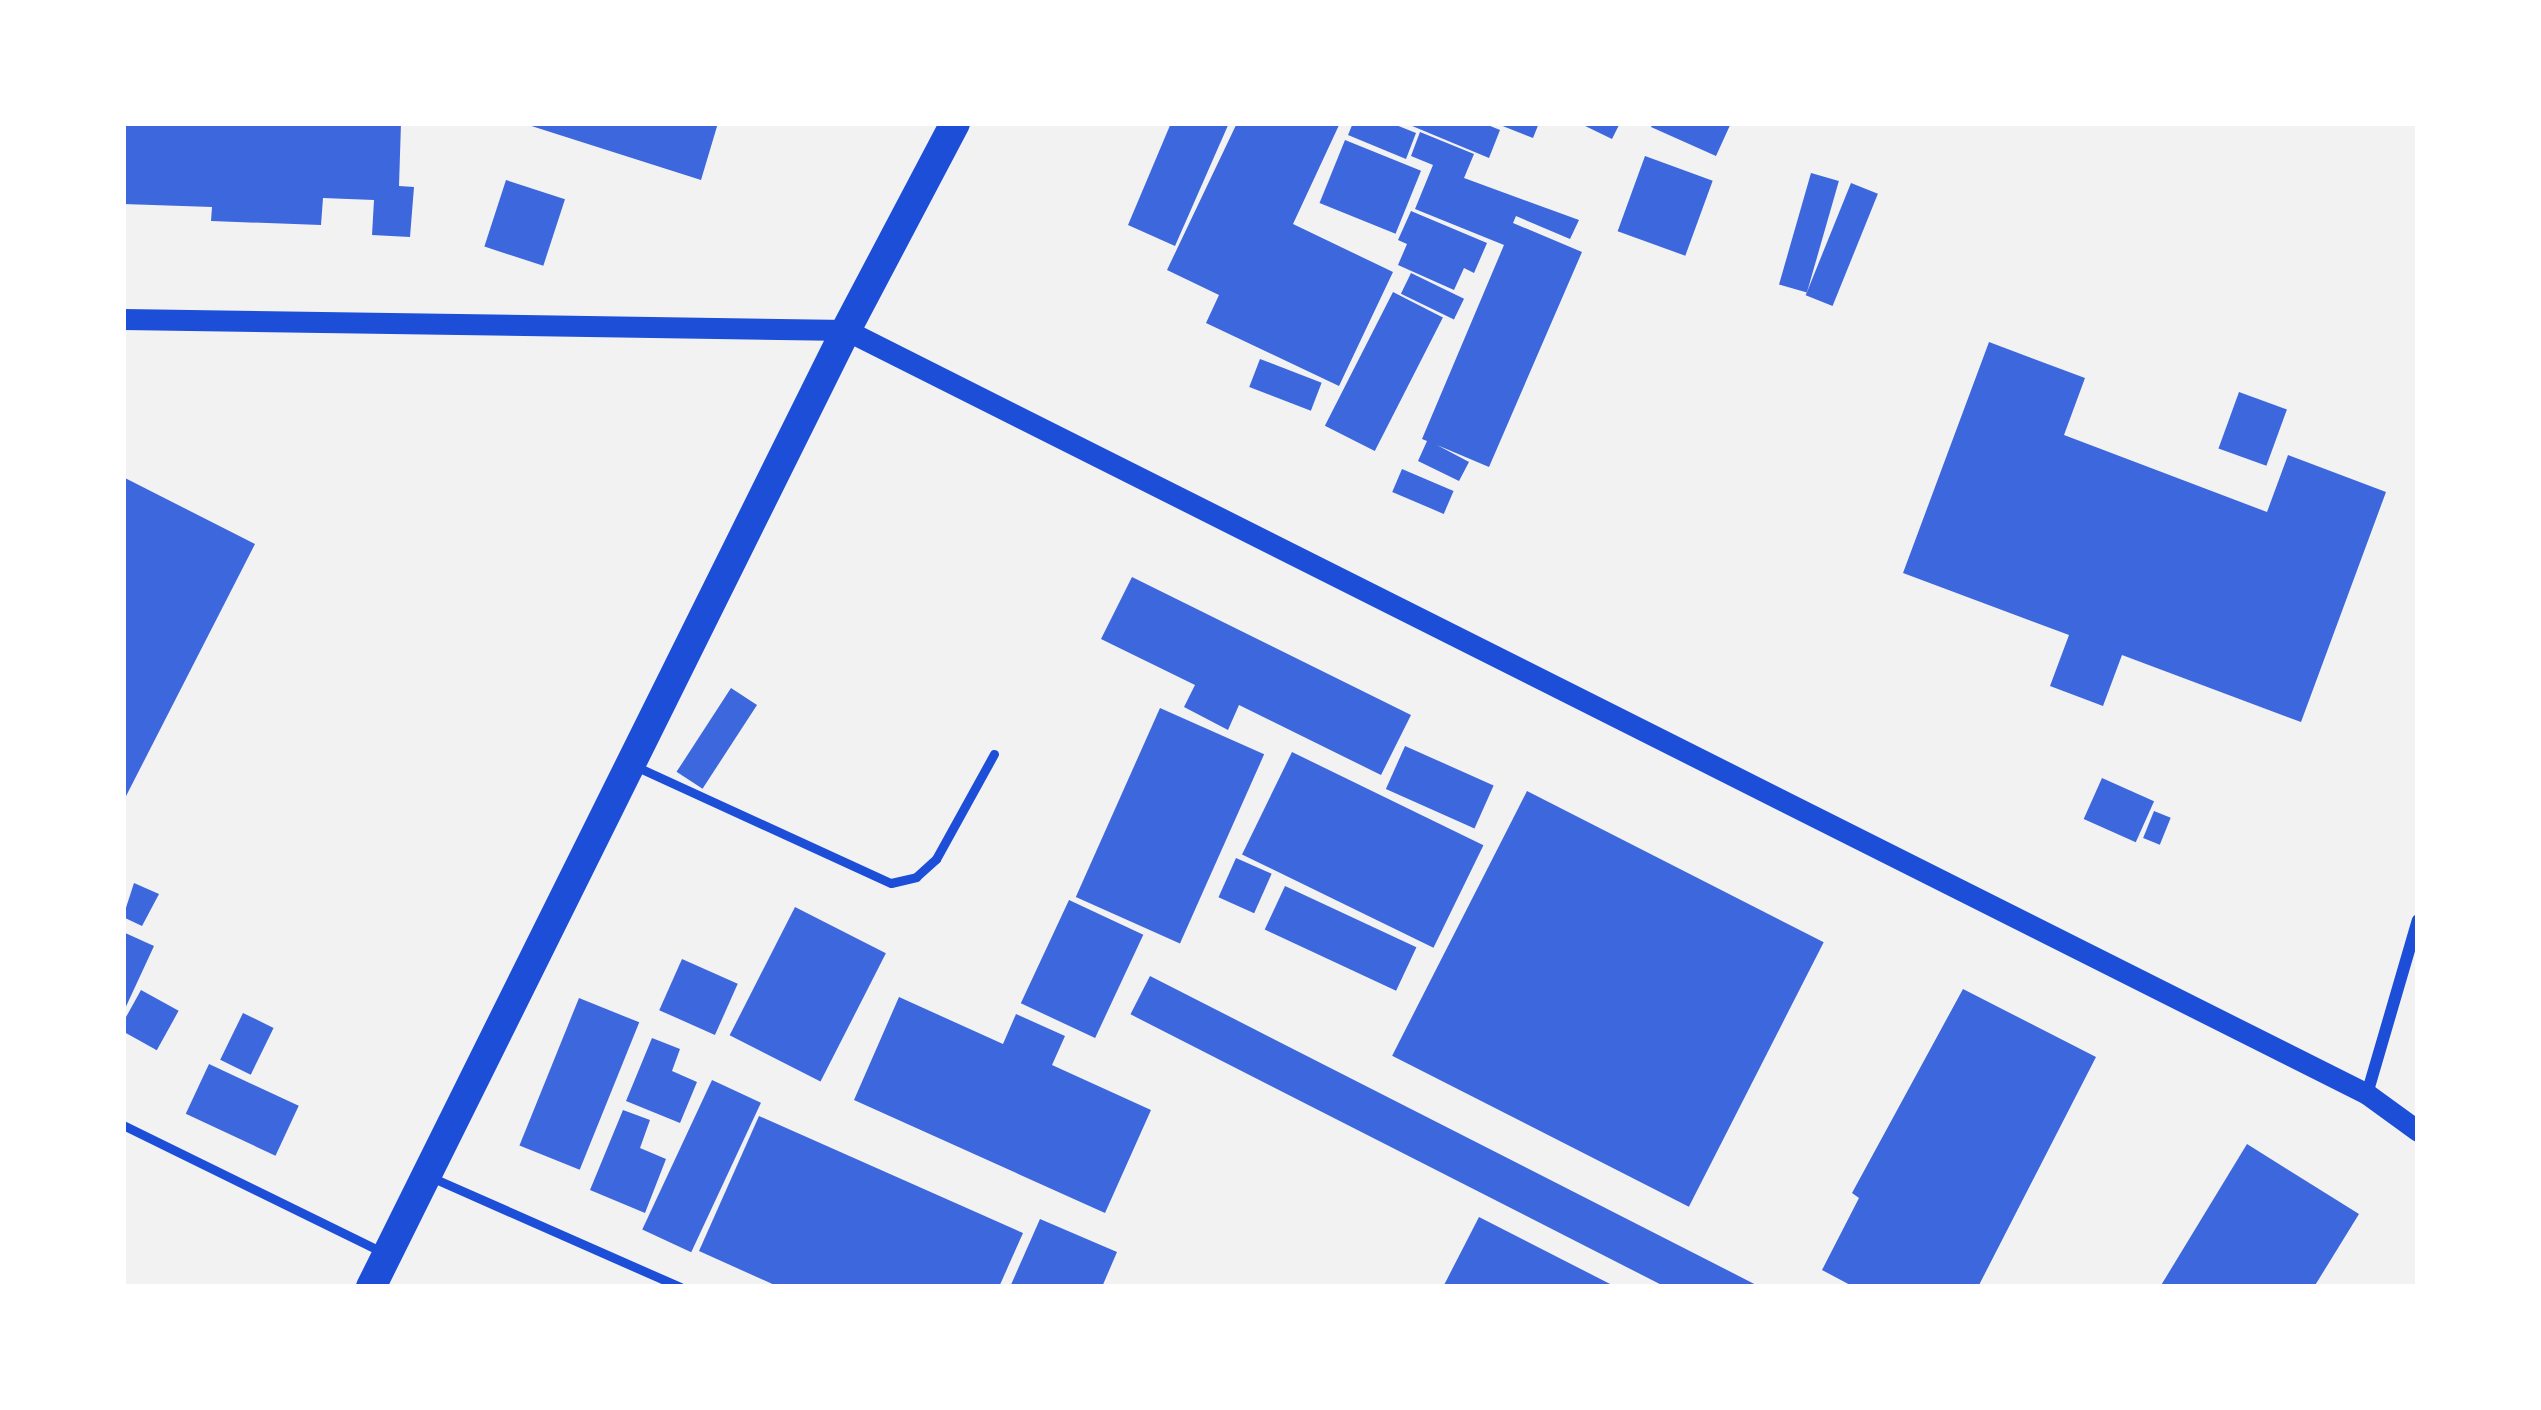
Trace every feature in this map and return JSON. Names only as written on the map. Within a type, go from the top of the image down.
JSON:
[{"type":"main road","points":[[371,1287],[846,330],[956,123]]},
{"type":"street","points":[[123,319],[846,330],[2367,1094],[2418,1131]]},
{"type":"street","points":[[2367,1094],[2418,920]]},
{"type":"lane","points":[[630,763],[891,883],[916,877],[936,859],[994,754]]},
{"type":"lane","points":[[123,1125],[387,1254]]},
{"type":"lane","points":[[426,1175],[680,1287]]},
{"type":"building","points":[[123,123],[401,123],[399,186],[414,187],[410,237],[372,235],[374,200],[323,198],[321,225],[211,221],[212,207],[123,204]]},
{"type":"building","points":[[522,123],[718,123],[701,180]]},
{"type":"building","points":[[1171,123],[1229,123],[1175,246],[1128,225]]},
{"type":"building","points":[[1237,123],[1340,123],[1293,224],[1393,272],[1339,386],[1206,323],[1219,295],[1167,270]]},
{"type":"building","points":[[1353,123],[1391,123],[1416,133],[1406,159],[1348,135]]},
{"type":"building","points":[[1405,123],[1483,123],[1500,130],[1489,158]]},
{"type":"building","points":[[1495,123],[1539,123],[1533,138]]},
{"type":"building","points":[[1579,123],[1620,123],[1612,139]]},
{"type":"building","points":[[1653,123],[1731,123],[1716,156],[1651,127]]},
{"type":"building","points":[[1420,132],[1474,154],[1464,178],[1579,220],[1570,239],[1516,216],[1513,223],[1582,252],[1489,467],[1437,445],[1469,462],[1459,481],[1418,461],[1427,441],[1422,439],[1504,245],[1415,209],[1433,165],[1411,156]]},
{"type":"building","points":[[1345,140],[1421,171],[1396,234],[1320,203]]},
{"type":"building","points":[[1645,156],[1713,181],[1685,256],[1618,231]]},
{"type":"building","points":[[1811,173],[1839,181],[1807,292],[1779,285]]},
{"type":"building","points":[[506,180],[565,199],[543,266],[484,247]]},
{"type":"building","points":[[1851,183],[1878,194],[1833,306],[1806,295]]},
{"type":"building","points":[[1411,211],[1487,243],[1474,273],[1464,268],[1454,290],[1398,265],[1407,244],[1398,240]]},
{"type":"building","points":[[1411,273],[1464,299],[1454,320],[1401,294]]},
{"type":"building","points":[[1393,292],[1443,317],[1375,451],[1325,426]]},
{"type":"building","points":[[1989,342],[2085,378],[2064,435],[2267,512],[2288,455],[2386,492],[2301,722],[2122,655],[2103,706],[2050,686],[2069,635],[1903,573]]},
{"type":"building","points":[[1260,359],[1322,383],[1311,411],[1249,387]]},
{"type":"building","points":[[2239,392],[2287,409],[2266,466],[2218,448]]},
{"type":"building","points":[[1402,469],[1454,491],[1444,514],[1392,492]]},
{"type":"building","points":[[123,477],[255,544],[123,802]]},
{"type":"building","points":[[1132,577],[1411,715],[1381,775],[1239,705],[1228,730],[1184,707],[1195,685],[1101,639]]},
{"type":"building","points":[[731,688],[757,705],[703,789],[677,772]]},
{"type":"building","points":[[1160,708],[1264,754],[1180,943],[1076,897]]},
{"type":"building","points":[[1405,746],[1494,785],[1474,828],[1386,789]]},
{"type":"building","points":[[1292,752],[1483,845],[1433,948],[1242,854]]},
{"type":"building","points":[[2102,778],[2154,801],[2136,842],[2084,819]]},
{"type":"building","points":[[1527,791],[1824,942],[1689,1207],[1392,1056]]},
{"type":"building","points":[[2154,811],[2171,818],[2160,845],[2143,838]]},
{"type":"building","points":[[1236,858],[1272,874],[1254,913],[1219,897]]},
{"type":"building","points":[[134,883],[159,894],[142,926],[123,917]]},
{"type":"building","points":[[1285,886],[1416,947],[1396,991],[1265,930]]},
{"type":"building","points":[[1069,900],[1143,935],[1095,1038],[1021,1003]]},
{"type":"building","points":[[795,907],[886,953],[821,1082],[730,1035]]},
{"type":"building","points":[[123,932],[154,946],[123,1013]]},
{"type":"building","points":[[682,959],[738,984],[715,1035],[659,1010]]},
{"type":"building","points":[[1150,976],[1760,1287],[1666,1287],[1130,1014]]},
{"type":"building","points":[[1963,989],[2096,1057],[1978,1287],[1854,1287],[1822,1270],[1859,1198],[1852,1193]]},
{"type":"building","points":[[141,990],[179,1011],[157,1050],[123,1031]]},
{"type":"building","points":[[899,997],[1003,1044],[1016,1014],[1065,1036],[1052,1065],[1151,1110],[1105,1213],[854,1100]]},
{"type":"building","points":[[579,998],[639,1022],[580,1170],[519,1145]]},
{"type":"building","points":[[243,1013],[274,1028],[251,1075],[220,1060]]},
{"type":"building","points":[[652,1038],[680,1049],[672,1071],[697,1082],[680,1123],[626,1101]]},
{"type":"building","points":[[209,1064],[299,1106],[275,1156],[186,1114]]},
{"type":"building","points":[[712,1080],[761,1103],[691,1252],[642,1230]]},
{"type":"building","points":[[623,1110],[650,1120],[640,1148],[666,1159],[645,1213],[590,1190]]},
{"type":"building","points":[[759,1116],[1023,1233],[999,1287],[779,1287],[699,1251]]},
{"type":"building","points":[[2247,1144],[2359,1214],[2314,1287],[2160,1287]]},
{"type":"building","points":[[1479,1217],[1616,1287],[1443,1287]]},
{"type":"building","points":[[1040,1219],[1117,1252],[1102,1287],[1010,1287]]}]
